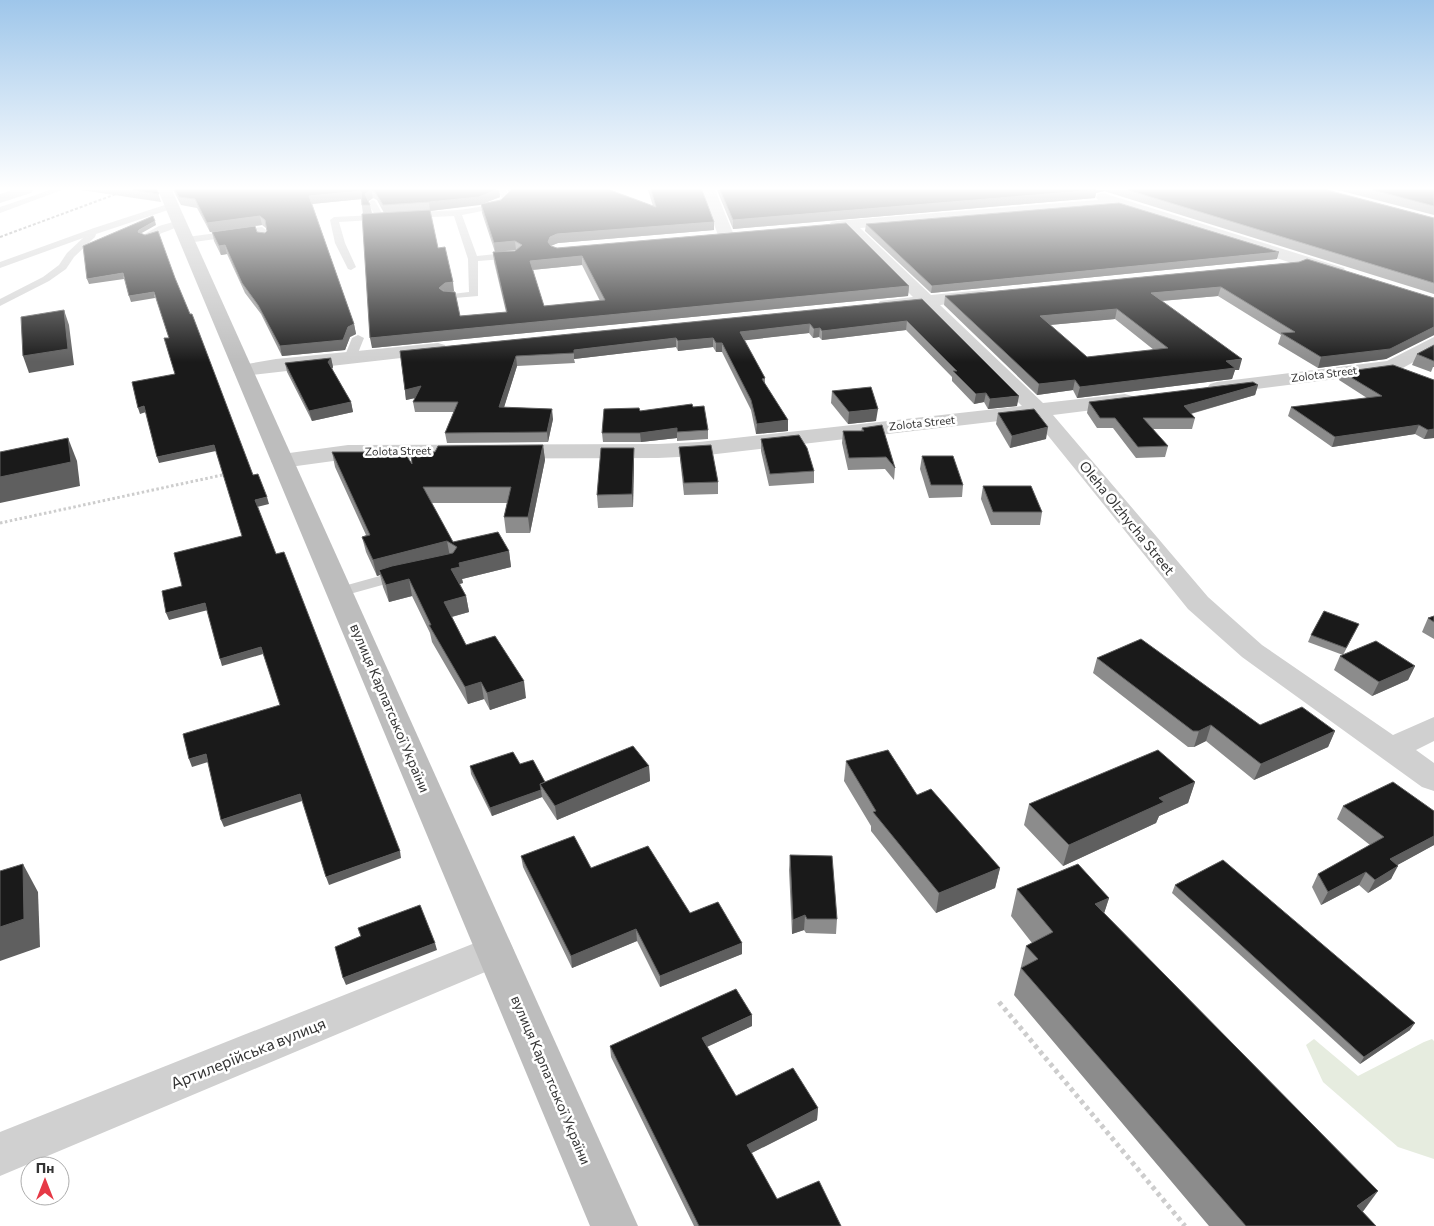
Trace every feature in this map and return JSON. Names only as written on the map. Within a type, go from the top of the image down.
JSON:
[{"type":"main road","name":"вулиця Карпатської України","points":[[190,247],[614,1226]]},
{"type":"street","name":"Oleha Olzhycha Street","points":[[871,247],[1039,411],[1198,603],[1252,651],[1434,779]]},
{"type":"street","points":[[1260,247],[1349,276]]},
{"type":"street","points":[[1266,266],[1296,264],[1302,261]]},
{"type":"street","points":[[866,307],[1003,293]]},
{"type":"street","name":"Zolota Street","points":[[1197,390],[1392,366],[1434,343]]},
{"type":"street","points":[[243,370],[459,347]]},
{"type":"street","points":[[1392,366],[1417,376]]},
{"type":"street","name":"Zolota Street","points":[[282,461],[348,452],[658,451],[699,449],[1148,397]]},
{"type":"street","points":[[1391,748],[1434,728]]},
{"type":"street","name":"Артилерійська вулиця","points":[[0,1154],[495,951]]},
{"type":"lane","points":[[0,265],[49,247]]},
{"type":"lane","points":[[0,303],[52,275],[63,267],[70,255],[78,247]]},
{"type":"lane","points":[[342,247],[351,267]]},
{"type":"lane","points":[[447,297],[474,294],[474,259],[470,247]]},
{"type":"lane","points":[[474,259],[516,255]]},
{"type":"lane","points":[[350,358],[358,338]]},
{"type":"lane","points":[[339,592],[397,576]]},
{"type":"path","points":[[0,523],[234,472]]},
{"type":"path","points":[[999,1002],[1185,1226]]},
{"type":"shaded area","points":[[1314,1039],[1358,1076],[1424,1042],[1432,1039],[1434,1041],[1434,1159],[1398,1147],[1323,1082],[1306,1045]]},
{"type":"building","points":[[83,247],[164,247],[190,314],[192,314],[253,475],[258,474],[267,497],[255,500],[276,554],[284,552],[400,851],[326,877],[300,794],[221,820],[206,754],[189,759],[183,734],[280,705],[261,647],[220,659],[205,603],[166,613],[162,591],[182,586],[174,553],[242,536],[214,445],[157,457],[144,406],[138,408],[132,382],[175,374],[164,338],[169,338],[154,292],[129,296],[123,273],[87,279]]},
{"type":"building","points":[[226,247],[327,247],[354,324],[348,327],[343,340],[280,346],[258,305],[242,283]]},
{"type":"building","points":[[364,247],[445,247],[453,282],[445,283],[439,288],[443,291],[455,292],[460,316],[507,312],[493,252],[515,251],[519,247],[870,247],[909,286],[370,338]],"holes":[[[582,256],[605,300],[544,306],[530,261]]]},
{"type":"building","points":[[891,247],[1263,247],[1279,252],[932,286]]},
{"type":"building","points":[[1316,247],[1434,247],[1434,283]]},
{"type":"building","points":[[1307,259],[1434,298],[1434,327],[1390,349],[1321,357],[1281,333],[1295,332],[1221,287],[1151,293],[1242,359],[1226,361],[1235,368],[1080,387],[1075,380],[1039,384],[945,296],[1299,262]],"holes":[[[1117,309],[1168,348],[1087,357],[1040,316]]]},
{"type":"building","points":[[922,299],[1019,396],[990,399],[986,393],[976,394],[953,371],[957,371],[907,321],[822,331],[820,328],[814,329],[810,324],[740,332],[765,378],[762,379],[788,420],[757,424],[751,400],[722,343],[716,343],[713,338],[678,341],[676,338],[574,350],[574,353],[516,356],[499,407],[552,409],[547,432],[445,433],[458,402],[413,402],[421,386],[405,390],[400,351]]},
{"type":"building","points":[[64,310],[68,349],[23,356],[21,317]]},
{"type":"building","points":[[1434,345],[1434,361],[1417,354]]},
{"type":"building","points":[[331,358],[328,362],[351,402],[309,411],[285,363]]},
{"type":"building","points":[[1393,365],[1434,380],[1434,429],[1428,430],[1419,425],[1335,437],[1291,407],[1382,396],[1342,372]]},
{"type":"building","points":[[1253,382],[1258,385],[1184,406],[1195,418],[1143,418],[1168,446],[1138,447],[1115,418],[1100,418],[1089,402]]},
{"type":"building","points":[[871,387],[878,409],[849,412],[832,391]]},
{"type":"building","points":[[692,404],[693,407],[704,406],[708,430],[677,432],[677,428],[640,433],[602,433],[604,409],[639,408],[640,411]]},
{"type":"building","points":[[1034,409],[1048,427],[1012,436],[998,413]]},
{"type":"building","points":[[882,425],[895,468],[886,457],[849,458],[843,431],[864,431],[862,428]]},
{"type":"building","points":[[799,435],[807,448],[814,471],[770,474],[761,439]]},
{"type":"building","points":[[68,438],[71,462],[0,477],[0,452]]},
{"type":"building","points":[[543,445],[528,517],[504,517],[511,487],[423,487],[453,542],[498,532],[509,551],[459,563],[460,567],[451,569],[466,596],[444,602],[466,645],[495,636],[524,681],[487,693],[481,682],[465,687],[429,625],[431,625],[409,579],[386,585],[379,570],[453,553],[457,547],[447,541],[373,560],[362,537],[370,535],[332,452],[404,452],[412,464],[411,452],[435,452],[438,446]]},
{"type":"building","points":[[711,445],[718,482],[684,483],[679,447]]},
{"type":"building","points":[[601,448],[634,448],[632,494],[597,495]]},
{"type":"building","points":[[922,456],[953,456],[963,485],[931,485]]},
{"type":"building","points":[[983,486],[1031,486],[1042,512],[993,512]]},
{"type":"building","points":[[1324,611],[1359,624],[1346,648],[1311,635]]},
{"type":"building","points":[[1434,616],[1434,622],[1428,618]]},
{"type":"building","points":[[1141,639],[1260,725],[1302,707],[1335,731],[1261,764],[1211,725],[1199,731],[1193,731],[1097,658]]},
{"type":"building","points":[[1376,641],[1415,666],[1379,682],[1340,656]]},
{"type":"building","points":[[633,746],[649,766],[555,806],[540,784]]},
{"type":"building","points":[[888,750],[917,795],[931,789],[1000,868],[939,893],[873,812],[876,811],[846,761]]},
{"type":"building","points":[[1158,750],[1195,782],[1159,798],[1164,802],[1069,845],[1029,804]]},
{"type":"building","points":[[513,752],[520,764],[533,760],[545,782],[540,784],[541,790],[490,808],[470,766]]},
{"type":"building","points":[[1393,782],[1434,811],[1434,836],[1390,859],[1398,866],[1375,880],[1366,872],[1328,892],[1318,874],[1384,837],[1343,806]]},
{"type":"building","points":[[574,836],[591,868],[648,846],[690,913],[718,902],[742,943],[660,976],[636,929],[571,956],[521,856]]},
{"type":"building","points":[[790,855],[832,856],[837,919],[807,919],[805,915],[793,920]]},
{"type":"building","points":[[1223,860],[1415,1023],[1364,1057],[1175,885]]},
{"type":"building","points":[[23,864],[24,919],[0,927],[0,871]]},
{"type":"building","points":[[1078,864],[1109,898],[1095,904],[1378,1191],[1357,1206],[1376,1226],[1246,1226],[1021,968],[1038,959],[1026,946],[1053,932],[1017,889]]},
{"type":"building","points":[[420,905],[435,943],[343,978],[335,947],[361,936],[358,928]]},
{"type":"building","points":[[736,989],[752,1015],[702,1038],[736,1096],[793,1068],[818,1108],[747,1145],[777,1199],[819,1181],[841,1226],[699,1226],[610,1046]]}]
